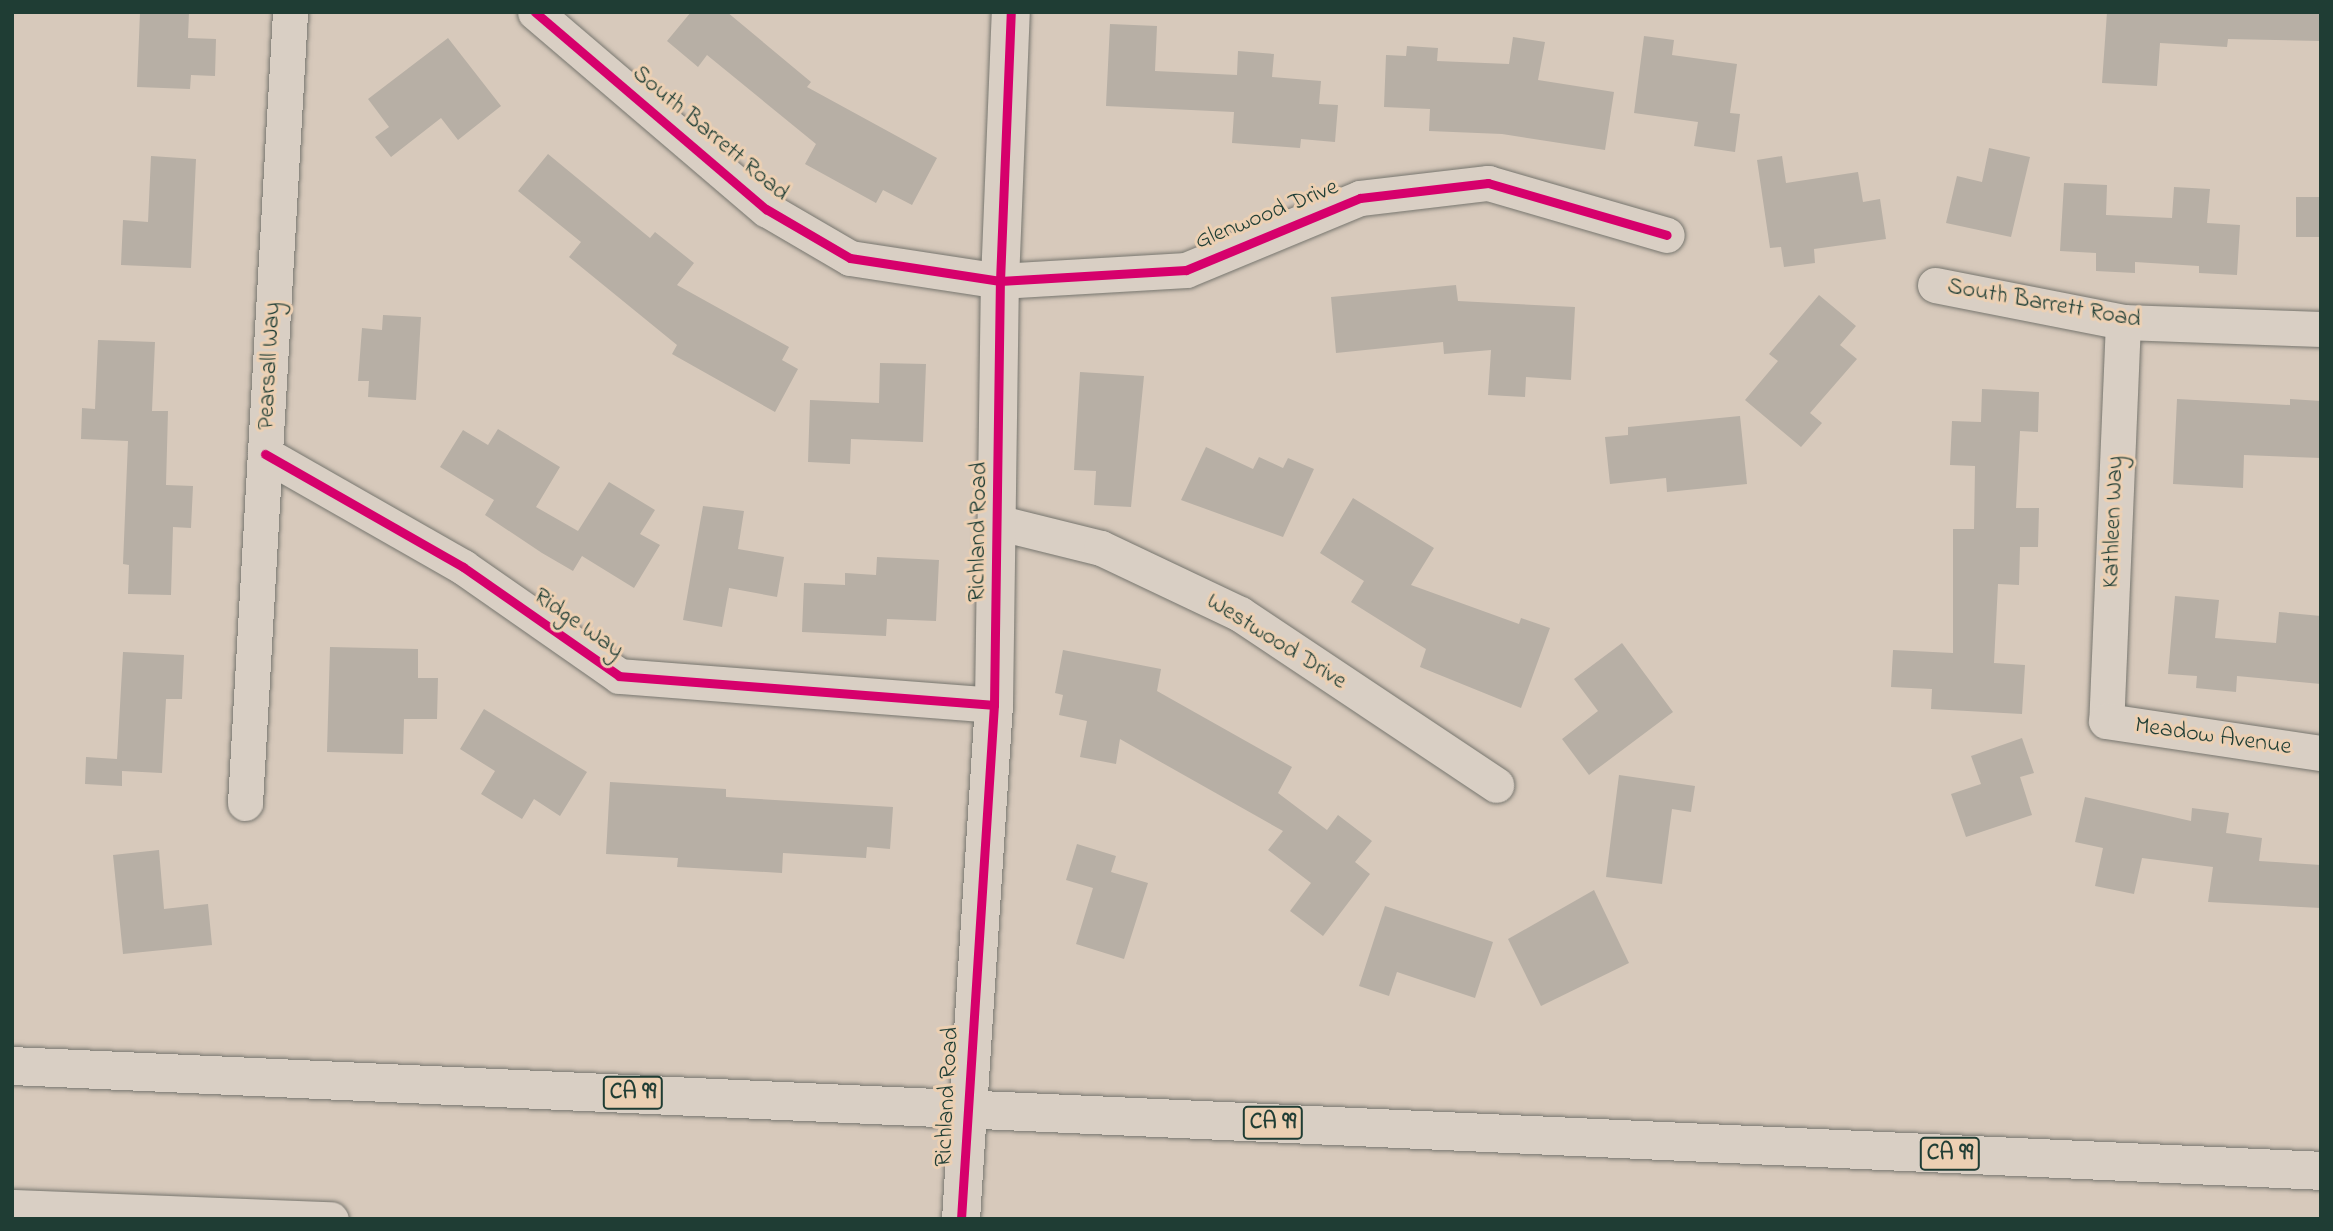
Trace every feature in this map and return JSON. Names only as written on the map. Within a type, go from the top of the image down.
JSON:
[{"type":"main road","name":"Richland Road","points":[[961,1219],[966,1106],[994,705],[1000,523],[1000,281],[1011,12]]},
{"type":"main road","name":"CA 99","points":[[12,1066],[966,1106],[2321,1171]]},
{"type":"street","name":"Pearsall Way","points":[[245,803],[290,12]]},
{"type":"street","name":"South Barrett Road","points":[[535,12],[766,209],[850,258],[1000,281]]},
{"type":"street","name":"Glenwood Drive","points":[[1000,281],[1186,270],[1360,198],[1488,183],[1667,235]]},
{"type":"street","name":"South Barrett Road","points":[[1935,285],[2123,323],[2321,329]]},
{"type":"street","name":"Kathleen Way","points":[[2106,722],[2123,323]]},
{"type":"street","name":"Ridge Way","points":[[265,454],[463,568],[620,676],[994,705]]},
{"type":"street","name":"Westwood Drive","points":[[1000,523],[1101,548],[1240,614],[1496,785]]},
{"type":"street","name":"Meadow Avenue","points":[[2106,722],[2321,753]]},
{"type":"street","points":[[12,1207],[331,1219]]},
{"type":"building","points":[[140,12],[189,12],[188,38],[216,39],[215,76],[191,75],[190,89],[137,87]]},
{"type":"building","points":[[691,12],[727,12],[811,82],[807,87],[937,158],[912,205],[883,190],[876,203],[805,164],[816,144],[707,55],[698,67],[667,41]]},
{"type":"building","points":[[2107,12],[2321,12],[2321,41],[2228,39],[2227,47],[2160,43],[2157,86],[2102,83]]},
{"type":"building","points":[[1110,24],[1157,26],[1155,71],[1237,75],[1238,51],[1274,54],[1272,77],[1321,81],[1319,104],[1338,105],[1335,142],[1301,139],[1300,148],[1232,143],[1234,112],[1106,106]]},
{"type":"building","points":[[1644,36],[1674,40],[1672,55],[1737,64],[1730,113],[1740,114],[1735,152],[1694,146],[1698,122],[1634,113]]},
{"type":"building","points":[[1513,37],[1545,42],[1538,80],[1614,92],[1605,150],[1502,134],[1429,131],[1430,109],[1384,107],[1386,55],[1406,56],[1407,46],[1438,48],[1437,61],[1509,64]]},
{"type":"building","points":[[448,38],[501,106],[458,140],[441,118],[391,157],[375,137],[389,127],[368,99]]},
{"type":"building","points":[[1989,148],[2030,157],[2011,237],[1946,223],[1957,176],[1982,182]]},
{"type":"building","points":[[548,154],[650,238],[655,232],[694,263],[677,285],[789,347],[782,360],[798,369],[775,412],[672,354],[677,345],[569,257],[581,242],[518,191]]},
{"type":"building","points":[[151,156],[196,159],[191,268],[121,265],[123,220],[148,222]]},
{"type":"building","points":[[1782,156],[1786,183],[1858,172],[1863,202],[1880,199],[1886,239],[1814,249],[1815,263],[1784,267],[1781,247],[1770,248],[1757,160]]},
{"type":"building","points":[[2064,183],[2107,185],[2106,215],[2172,218],[2174,187],[2210,189],[2207,223],[2240,225],[2237,275],[2199,273],[2199,266],[2135,262],[2135,273],[2096,271],[2096,253],[2060,251]]},
{"type":"building","points":[[2296,197],[2321,197],[2321,237],[2296,237]]},
{"type":"building","points":[[1456,285],[1458,301],[1575,307],[1571,380],[1526,377],[1525,397],[1488,395],[1491,350],[1444,354],[1443,342],[1336,353],[1331,297]]},
{"type":"building","points":[[1819,295],[1856,326],[1840,345],[1857,359],[1810,413],[1822,423],[1801,447],[1745,400],[1778,361],[1769,354]]},
{"type":"building","points":[[383,315],[421,317],[416,400],[368,397],[369,381],[358,381],[362,328],[382,330]]},
{"type":"building","points":[[98,340],[155,342],[152,411],[168,411],[166,485],[193,486],[191,528],[173,527],[171,595],[128,594],[129,565],[123,564],[128,441],[81,439],[82,408],[95,409]]},
{"type":"building","points":[[880,363],[926,364],[923,442],[851,439],[850,464],[808,462],[810,400],[879,403]]},
{"type":"building","points":[[1080,372],[1144,376],[1131,507],[1094,505],[1096,471],[1074,470]]},
{"type":"building","points":[[1982,389],[2039,392],[2038,432],[2020,431],[2016,508],[2039,508],[2038,547],[2020,547],[2019,585],[1998,584],[1994,663],[2025,665],[2022,714],[1931,709],[1932,689],[1891,687],[1893,650],[1953,653],[1953,529],[1974,529],[1975,466],[1950,465],[1952,421],[1981,422]]},
{"type":"building","points":[[2177,399],[2290,405],[2290,399],[2321,401],[2321,458],[2244,455],[2243,488],[2173,484]]},
{"type":"building","points":[[1740,416],[1747,484],[1667,492],[1666,478],[1610,484],[1605,437],[1628,435],[1628,427]]},
{"type":"building","points":[[498,429],[560,467],[536,507],[578,531],[609,482],[655,510],[640,534],[660,545],[634,588],[582,556],[573,571],[542,553],[485,515],[494,500],[440,467],[463,430],[488,445]]},
{"type":"building","points":[[1206,447],[1253,469],[1259,457],[1283,468],[1288,458],[1314,469],[1283,537],[1181,500]]},
{"type":"building","points":[[1353,498],[1434,548],[1411,585],[1519,624],[1521,618],[1550,628],[1521,708],[1420,667],[1426,649],[1351,602],[1364,581],[1320,553]]},
{"type":"building","points":[[703,506],[744,511],[738,549],[784,557],[777,597],[729,588],[722,627],[683,620]]},
{"type":"building","points":[[877,557],[939,560],[936,621],[887,619],[886,636],[802,632],[804,583],[845,585],[845,573],[876,575]]},
{"type":"building","points":[[2175,596],[2219,600],[2215,638],[2276,643],[2279,612],[2321,616],[2321,684],[2237,676],[2236,692],[2196,688],[2197,676],[2168,674]]},
{"type":"building","points":[[1622,643],[1673,712],[1589,775],[1562,739],[1598,711],[1574,679]]},
{"type":"building","points":[[330,647],[418,649],[418,678],[438,678],[437,719],[404,719],[403,754],[327,752]]},
{"type":"building","points":[[1063,650],[1161,669],[1157,691],[1292,767],[1278,793],[1327,830],[1338,815],[1372,841],[1355,862],[1370,874],[1323,936],[1290,911],[1311,883],[1268,850],[1283,831],[1120,739],[1116,764],[1080,757],[1087,721],[1059,715],[1063,695],[1055,693]]},
{"type":"building","points":[[123,652],[184,655],[182,699],[166,699],[162,773],[122,771],[122,786],[85,784],[86,757],[117,759]]},
{"type":"building","points":[[484,709],[587,772],[560,816],[534,799],[522,819],[481,794],[495,771],[460,749]]},
{"type":"building","points":[[2022,738],[2034,773],[2020,777],[2032,815],[1966,837],[1951,794],[1981,784],[1971,756]]},
{"type":"building","points":[[1619,775],[1695,786],[1691,812],[1672,809],[1662,884],[1606,877]]},
{"type":"building","points":[[610,782],[726,789],[726,797],[893,807],[890,849],[867,847],[866,858],[783,853],[782,873],[677,867],[678,858],[606,854]]},
{"type":"building","points":[[2085,797],[2191,821],[2192,808],[2229,813],[2226,833],[2262,838],[2259,861],[2321,865],[2321,908],[2208,902],[2213,867],[2142,858],[2134,894],[2095,886],[2103,848],[2075,842]]},
{"type":"building","points":[[1077,844],[1116,856],[1111,872],[1148,883],[1124,959],[1076,944],[1093,888],[1066,880]]},
{"type":"building","points":[[159,850],[164,909],[208,904],[212,945],[123,954],[113,855]]},
{"type":"building","points":[[1594,890],[1629,963],[1541,1006],[1508,939]]},
{"type":"building","points":[[1385,906],[1493,942],[1475,998],[1397,972],[1389,996],[1359,986]]},
{"type":"cycle path","points":[[535,12],[766,209],[850,258],[1000,281],[1186,270],[1360,198],[1488,183],[1667,235]]},
{"type":"cycle path","points":[[961,1219],[994,705],[1000,281],[1011,12]]},
{"type":"cycle path","points":[[265,454],[463,567],[619,676],[994,705]]}]
